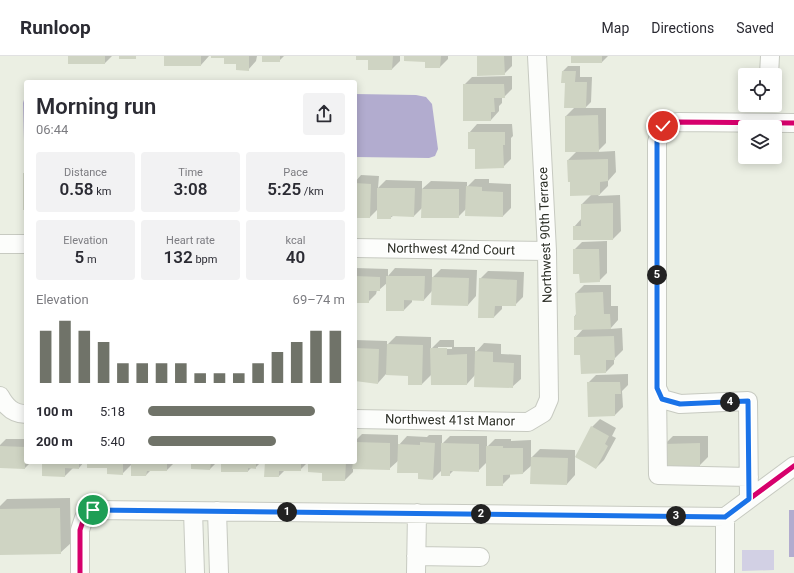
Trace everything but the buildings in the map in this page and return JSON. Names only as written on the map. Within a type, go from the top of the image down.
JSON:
[{"type":"street","name":"Northwest 90th Terrace","points":[[537,56],[547,251],[549,399],[543,413]]},
{"type":"street","points":[[769,68],[770,56]]},
{"type":"street","points":[[749,477],[658,475],[657,142],[663,126],[678,122],[794,123]]},
{"type":"street","points":[[0,244],[24,244]]},
{"type":"street","name":"Northwest 42nd Court","points":[[357,248],[547,251]]},
{"type":"street","points":[[657,388],[662,399],[680,404],[748,401],[749,499]]},
{"type":"street","points":[[3,401],[17,414],[24,414]]},
{"type":"street","name":"Northwest 41st Manor","points":[[357,419],[528,422],[543,413]]},
{"type":"street","points":[[80,573],[80,530],[84,518],[93,510],[725,517],[794,466]]},
{"type":"street","points":[[193,511],[195,573]]},
{"type":"street","points":[[217,512],[219,573]]},
{"type":"street","points":[[417,513],[416,565],[480,557]]},
{"type":"street","points":[[725,517],[725,573]]},
{"type":"shaded area","points":[[357,94],[416,95],[426,97],[432,104],[438,149],[435,156],[429,158],[357,157]]},
{"type":"shaded area","points":[[24,100],[24,141],[23,103]]},
{"type":"shaded area","points":[[789,510],[794,510],[794,557],[789,557]]},
{"type":"shaded area","points":[[742,550],[774,550],[774,570],[742,571]]},
{"type":"cycle path","points":[[749,499],[748,401],[680,404],[662,399],[657,388],[657,142],[663,126],[678,122],[794,123]]},
{"type":"cycle path","points":[[80,573],[80,530],[84,518],[93,510],[725,517],[794,466]]},
{"type":"route","points":[[93,510],[725,517],[749,499],[748,401],[680,404],[662,399],[657,388],[657,142],[663,126]]}]
